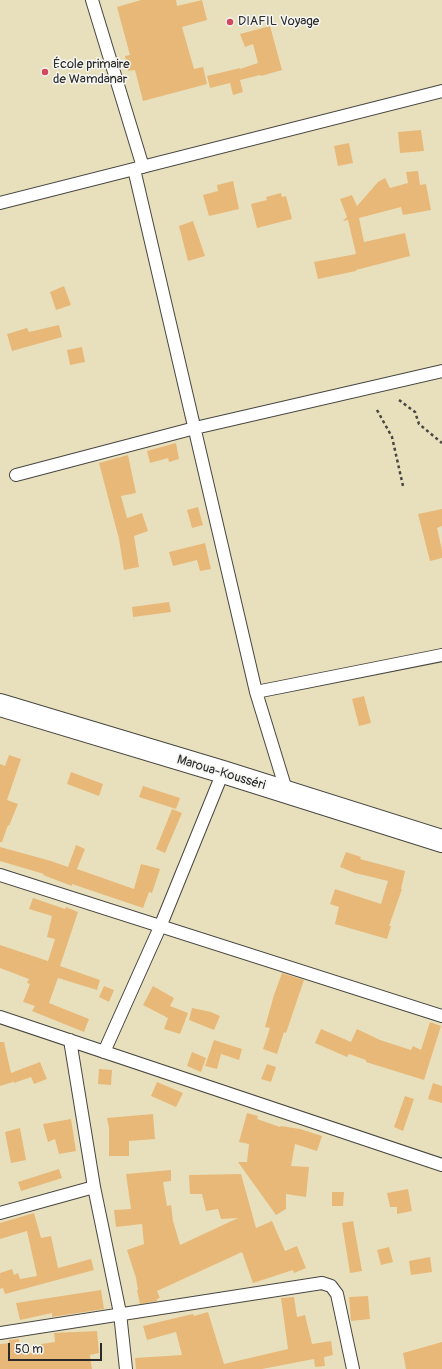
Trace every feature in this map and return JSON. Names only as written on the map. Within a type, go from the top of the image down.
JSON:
[{"type":"highway","name":"Maroua-Kousséri","points":[[0,705],[223,772],[442,842]]},
{"type":"street","points":[[92,0],[139,168],[195,428],[256,692],[286,793]]},
{"type":"street","points":[[0,203],[442,91]]},
{"type":"street","points":[[16,475],[195,428],[442,371]]},
{"type":"street","points":[[256,692],[442,655]]},
{"type":"street","points":[[104,1052],[160,927],[223,772]]},
{"type":"street","points":[[0,875],[442,1016]]},
{"type":"street","points":[[0,1017],[442,1165]]},
{"type":"street","points":[[70,1040],[94,1187],[120,1313],[126,1369]]},
{"type":"street","points":[[0,1213],[94,1187]]},
{"type":"street","points":[[0,1332],[322,1283],[331,1286],[337,1294],[353,1369]]},
{"type":"path","points":[[399,400],[415,412],[419,424],[442,443]]},
{"type":"path","points":[[377,410],[392,437],[403,486]]},
{"type":"building","points":[[141,0],[176,0],[177,6],[202,0],[207,20],[182,27],[194,69],[203,67],[207,84],[143,101],[135,70],[128,71],[125,56],[130,55],[117,7]]},
{"type":"building","points":[[270,26],[282,70],[240,80],[243,92],[233,95],[230,83],[210,88],[207,76],[240,69],[258,63],[253,44],[245,47],[240,34]]},
{"type":"building","points":[[421,130],[424,151],[400,153],[398,132]]},
{"type":"building","points":[[349,143],[353,163],[338,166],[334,146]]},
{"type":"building","points":[[418,171],[420,185],[426,184],[431,210],[403,215],[401,207],[359,218],[364,242],[405,233],[410,256],[356,271],[318,279],[314,262],[356,254],[348,220],[343,221],[347,217],[340,199],[352,195],[357,206],[378,182],[385,178],[390,188],[408,183],[406,172]]},
{"type":"building","points":[[233,181],[239,209],[209,216],[203,195],[218,191],[217,185]]},
{"type":"building","points":[[281,193],[282,197],[286,196],[292,219],[257,228],[251,204],[267,200],[266,197]]},
{"type":"building","points":[[193,221],[205,256],[188,261],[179,226]]},
{"type":"building","points":[[64,286],[71,305],[56,310],[50,292]]},
{"type":"building","points":[[59,325],[62,337],[12,351],[7,334],[27,328],[29,332]]},
{"type":"building","points":[[82,347],[85,362],[70,365],[67,350]]},
{"type":"building","points":[[176,443],[179,459],[169,462],[168,458],[150,463],[147,451]]},
{"type":"building","points":[[128,455],[136,493],[121,496],[127,518],[142,513],[148,531],[134,536],[139,567],[124,570],[119,539],[99,463]]},
{"type":"building","points":[[198,507],[203,525],[192,528],[187,510]]},
{"type":"building","points":[[442,509],[442,526],[437,528],[442,550],[442,558],[430,561],[418,514]]},
{"type":"building","points":[[205,543],[211,569],[200,571],[197,560],[173,566],[169,552]]},
{"type":"building","points":[[169,602],[171,612],[133,617],[132,607]]},
{"type":"building","points":[[364,696],[371,723],[359,726],[352,699]]},
{"type":"building","points":[[9,755],[21,759],[7,800],[18,804],[2,842],[0,842],[0,764],[5,766]]},
{"type":"building","points":[[71,772],[103,784],[99,796],[67,784]]},
{"type":"building","points":[[143,786],[180,798],[176,809],[139,797]]},
{"type":"building","points":[[172,809],[182,813],[165,853],[156,849]]},
{"type":"building","points":[[76,845],[85,849],[77,869],[134,889],[141,864],[160,869],[152,893],[149,892],[143,908],[72,884],[72,886],[43,875],[44,874],[0,861],[0,847],[68,867]]},
{"type":"building","points":[[346,852],[361,857],[360,859],[405,871],[402,889],[389,926],[391,926],[387,939],[335,924],[339,907],[330,904],[335,889],[381,904],[388,881],[355,873],[340,867]]},
{"type":"building","points":[[33,898],[65,909],[66,907],[78,912],[60,966],[100,980],[97,990],[58,978],[49,1003],[89,1019],[84,1032],[32,1011],[35,1006],[23,1002],[30,984],[27,983],[29,979],[0,968],[0,945],[48,961],[55,939],[47,937],[52,916],[29,909]]},
{"type":"building","points":[[282,973],[304,980],[286,1033],[284,1032],[277,1054],[263,1049],[270,1028],[265,1027]]},
{"type":"building","points":[[104,986],[114,990],[109,1002],[99,997]]},
{"type":"building","points":[[153,986],[174,998],[170,1006],[188,1013],[180,1034],[164,1029],[168,1018],[143,1005]]},
{"type":"building","points":[[192,1008],[211,1012],[220,1016],[214,1030],[189,1020]]},
{"type":"building","points":[[430,1022],[441,1026],[424,1080],[366,1062],[366,1060],[349,1054],[347,1057],[315,1043],[321,1029],[351,1042],[357,1029],[380,1040],[411,1050],[413,1046],[421,1050]]},
{"type":"building","points":[[214,1040],[242,1049],[239,1060],[221,1054],[217,1069],[205,1066]]},
{"type":"building","points":[[0,1042],[4,1042],[11,1073],[40,1062],[47,1079],[34,1084],[31,1077],[14,1083],[12,1079],[13,1082],[0,1086]]},
{"type":"building","points":[[192,1052],[206,1058],[201,1072],[187,1066]]},
{"type":"building","points":[[267,1064],[276,1067],[271,1082],[261,1079]]},
{"type":"building","points":[[99,1069],[112,1070],[111,1085],[98,1084]]},
{"type":"building","points":[[157,1082],[183,1093],[176,1107],[151,1096]]},
{"type":"building","points":[[433,1083],[442,1086],[442,1103],[428,1099]]},
{"type":"building","points":[[405,1096],[414,1099],[403,1131],[394,1127]]},
{"type":"building","points":[[247,1113],[258,1116],[257,1119],[280,1127],[300,1129],[322,1136],[317,1151],[295,1144],[291,1166],[309,1167],[306,1197],[286,1194],[286,1209],[276,1215],[238,1162],[247,1162],[249,1144],[239,1142]]},
{"type":"building","points":[[153,1114],[155,1139],[129,1141],[129,1156],[109,1156],[109,1128],[107,1118]]},
{"type":"building","points":[[71,1119],[76,1151],[59,1154],[55,1139],[48,1142],[43,1124]]},
{"type":"building","points":[[20,1128],[26,1160],[11,1163],[5,1132]]},
{"type":"building","points":[[59,1169],[62,1178],[21,1191],[18,1182]]},
{"type":"building","points":[[171,1170],[171,1181],[163,1182],[167,1206],[171,1205],[173,1221],[180,1245],[238,1218],[221,1219],[218,1209],[206,1211],[202,1194],[190,1194],[189,1175],[241,1174],[256,1228],[272,1221],[285,1251],[297,1246],[306,1268],[294,1273],[293,1270],[253,1283],[242,1252],[157,1291],[160,1298],[157,1299],[157,1301],[140,1304],[136,1278],[127,1250],[144,1244],[142,1224],[116,1227],[114,1210],[131,1209],[126,1174]]},
{"type":"building","points":[[408,1189],[412,1211],[397,1214],[397,1207],[390,1207],[387,1193]]},
{"type":"building","points":[[332,1192],[344,1192],[343,1206],[332,1206]]},
{"type":"building","points":[[34,1213],[41,1238],[51,1236],[58,1268],[91,1259],[94,1270],[5,1294],[3,1288],[0,1289],[0,1273],[12,1269],[14,1275],[18,1273],[20,1279],[37,1276],[27,1231],[0,1239],[0,1223]]},
{"type":"building","points":[[353,1221],[362,1271],[350,1273],[342,1223]]},
{"type":"building","points":[[389,1247],[393,1262],[381,1265],[377,1250]]},
{"type":"building","points":[[430,1257],[432,1272],[411,1275],[409,1261]]},
{"type":"building","points":[[101,1290],[104,1309],[52,1317],[52,1313],[20,1320],[16,1303]]},
{"type":"building","points":[[368,1296],[370,1319],[351,1321],[349,1297]]},
{"type":"building","points":[[294,1297],[297,1317],[305,1315],[312,1344],[331,1341],[333,1355],[324,1357],[325,1366],[315,1367],[314,1359],[262,1369],[136,1369],[135,1358],[182,1355],[176,1332],[147,1340],[143,1326],[193,1314],[194,1316],[208,1312],[224,1364],[288,1349],[281,1298]]},
{"type":"building","points":[[97,1331],[99,1353],[90,1355],[92,1369],[0,1369],[0,1344],[9,1343],[9,1340],[19,1339],[20,1353],[42,1353],[41,1344],[55,1342],[54,1333]]},
{"type":"building","points":[[442,1342],[442,1369],[406,1369],[403,1353]]},
{"type":"place","name":"DIAFIL Voyage","points":[[230,22]]},
{"type":"place","name":"École primaire de Wamdanar","points":[[45,72]]}]
